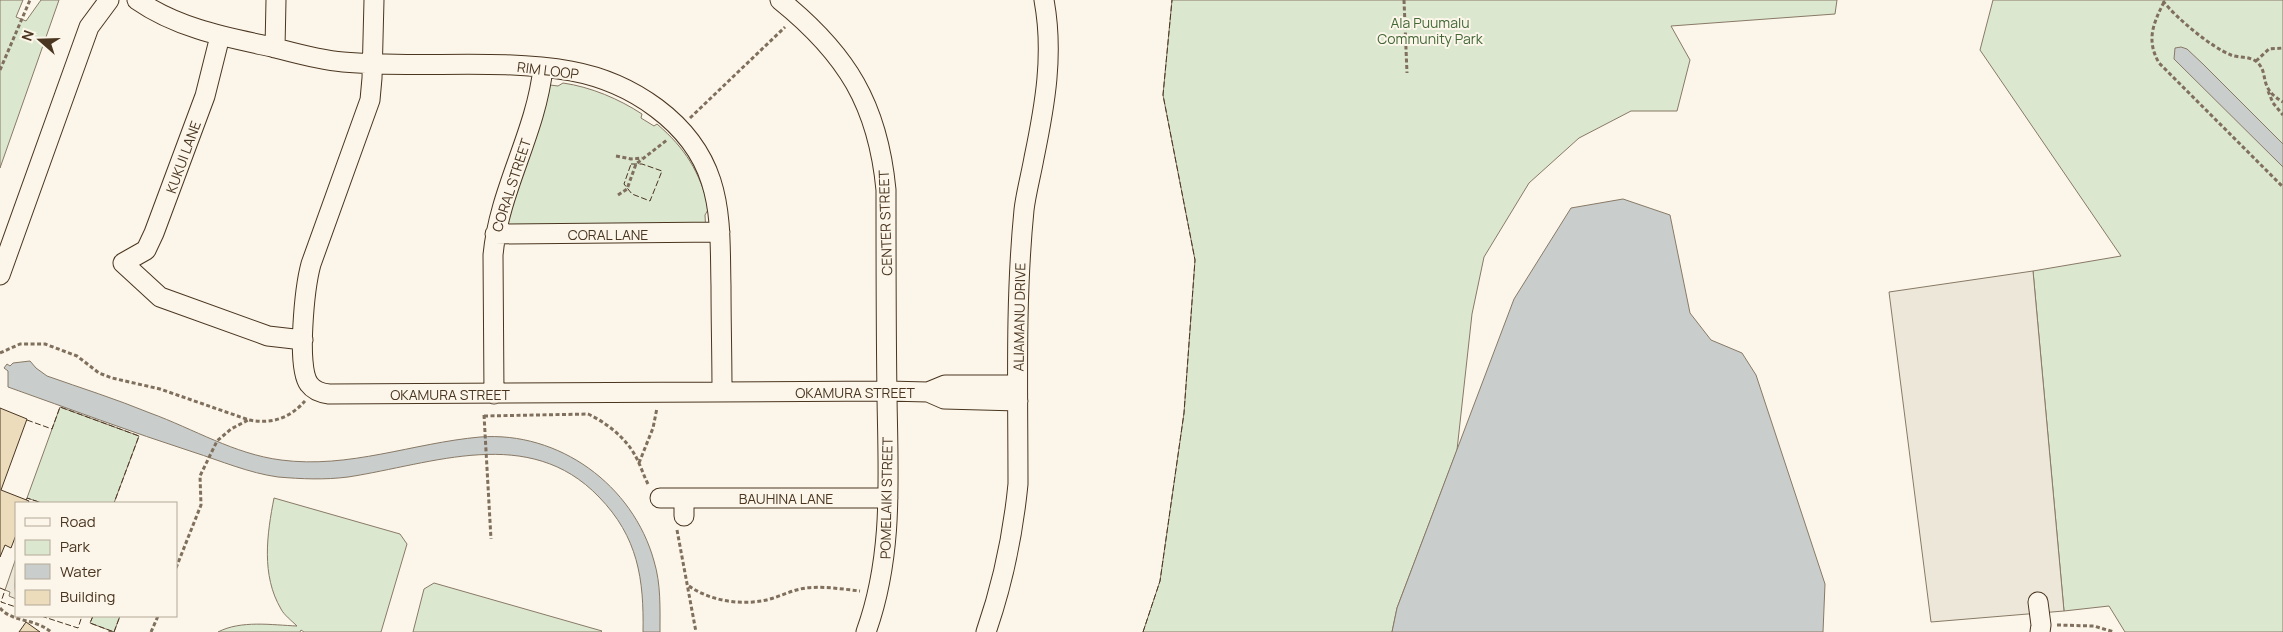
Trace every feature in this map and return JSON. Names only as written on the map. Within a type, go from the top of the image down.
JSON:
[{"type":"street","points":[[0,275],[89,27],[109,0]]},
{"type":"street","name":"RIM LOOP","points":[[137,0],[170,19],[220,36],[274,48],[342,62],[515,66],[572,71],[608,82],[656,107],[680,128],[698,152],[710,179],[717,208],[720,232],[722,392]]},
{"type":"street","points":[[274,48],[276,0]]},
{"type":"street","points":[[372,63],[374,0]]},
{"type":"street","name":"CENTER STREET","points":[[780,0],[830,48],[864,98],[877,134],[886,190],[886,391]]},
{"type":"street","name":"ALIAMANU DRIVE","points":[[986,632],[1002,583],[1015,519],[1018,484],[1019,260],[1024,207],[1044,107],[1050,61],[1049,35],[1044,0]]},
{"type":"street","name":"KUKUI LANE","points":[[220,36],[205,96],[154,233],[146,250],[123,263],[160,297],[268,336],[303,340]]},
{"type":"street","name":"OKAMURA STREET","points":[[372,63],[371,92],[364,121],[307,280],[303,340],[306,379],[313,388],[323,393],[494,394],[886,391],[928,392],[944,399],[1018,393]]},
{"type":"street","name":"CORAL STREET","points":[[494,394],[493,255],[495,234],[504,198],[539,99],[543,68]]},
{"type":"street","name":"CORAL LANE","points":[[495,234],[720,232]]},
{"type":"street","name":"POMELAIKI STREET","points":[[866,632],[883,574],[888,498],[886,391]]},
{"type":"street","name":"BAUHINA LANE","points":[[660,498],[681,512],[888,498]]},
{"type":"street","points":[[2038,602],[2041,625],[2048,629]]},
{"type":"path","points":[[0,70],[30,0]]},
{"type":"path","points":[[1404,0],[1408,73]]},
{"type":"path","points":[[2283,115],[2273,103],[2261,67],[2256,61],[2224,51],[2176,16],[2163,1],[2151,38],[2152,48],[2159,63],[2283,187]]},
{"type":"path","points":[[686,122],[790,22]]},
{"type":"path","points":[[2256,61],[2269,49],[2283,48]]},
{"type":"path","points":[[2267,88],[2283,102]]},
{"type":"path","points":[[618,195],[627,188],[636,164],[656,150],[671,136]]},
{"type":"path","points":[[616,156],[631,159],[642,158]]},
{"type":"path","points":[[0,353],[20,344],[45,344],[77,356],[98,373],[160,389],[249,420],[260,422],[281,419],[298,409],[306,399]]},
{"type":"path","points":[[639,464],[653,428],[657,405]]},
{"type":"path","points":[[483,410],[491,539]]},
{"type":"path","points":[[484,416],[588,414],[597,418],[622,438],[639,464],[648,485],[660,498]]},
{"type":"path","points":[[178,563],[201,505],[200,476],[217,441],[231,429],[249,420]]},
{"type":"path","points":[[681,512],[679,547],[689,586],[696,632]]},
{"type":"path","points":[[689,586],[707,596],[744,602],[761,601],[808,588],[840,588],[867,592]]},
{"type":"path","points":[[0,608],[10,616],[34,621],[52,632]]},
{"type":"path","points":[[151,632],[158,617]]},
{"type":"path","points":[[2048,629],[2094,626],[2114,632]]},
{"type":"green space","points":[[0,0],[23,0],[16,17],[26,21],[41,0],[59,0],[0,168]]},
{"type":"green space","name":"Ala Puumalu Community Park","points":[[1172,0],[1837,0],[1835,14],[1671,26],[1690,60],[1677,111],[1631,111],[1579,138],[1529,183],[1484,257],[1472,314],[1457,450],[1397,608],[1392,632],[1143,632],[1160,581],[1184,413],[1195,260],[1163,95]]},
{"type":"green space","points":[[1993,0],[2283,0],[2283,632],[2125,632],[2109,606],[2064,611],[2033,271],[2121,256],[1980,50]]},
{"type":"green space","points":[[563,83],[604,94],[624,103],[642,114],[641,118],[654,126],[657,124],[676,142],[696,172],[705,195],[709,208],[705,215],[706,234],[495,234],[542,84],[558,86]]},
{"type":"green space","points":[[60,407],[139,436],[114,502],[39,502],[27,498]]},
{"type":"green space","points":[[274,498],[400,534],[407,544],[381,632],[304,632],[301,630],[300,632],[218,632],[227,628],[247,625],[297,626],[282,611],[270,582],[267,554]]},
{"type":"green space","points":[[434,583],[602,631],[413,632],[424,589]]},
{"type":"green space","points":[[93,617],[120,617],[114,632],[90,623]]},
{"type":"shaded area","points":[[2033,271],[2064,611],[1931,622],[1889,292]]},
{"type":"shaded area","points":[[15,561],[15,599],[9,596],[10,592],[5,590]]},
{"type":"water","points":[[2175,48],[2187,49],[2203,64],[2283,144],[2283,167],[2174,59]]},
{"type":"water","points":[[1623,199],[1670,215],[1690,313],[1711,340],[1742,353],[1756,375],[1825,584],[1823,632],[1392,632],[1397,608],[1514,299],[1571,208]]},
{"type":"water","points":[[30,361],[47,376],[166,419],[230,447],[281,460],[331,461],[480,437],[509,437],[538,443],[564,454],[589,468],[611,487],[629,509],[644,534],[658,578],[660,632],[643,632],[642,594],[636,560],[630,543],[612,512],[599,497],[572,475],[542,461],[511,455],[479,455],[446,458],[348,477],[322,479],[278,477],[256,473],[8,387],[8,371],[4,368],[7,364],[10,366],[13,363]]},
{"type":"building","points":[[0,408],[27,419],[1,490],[29,501],[15,502],[15,538],[11,548],[5,545],[0,557]]},
{"type":"building","points":[[26,622],[40,632],[19,632]]},
{"type":"fence","points":[[1143,632],[1160,581],[1184,413],[1195,260],[1163,95],[1172,0]]},
{"type":"fence","points":[[631,164],[642,164],[662,171],[650,201],[632,194],[624,184],[631,164]]},
{"type":"fence","points":[[27,420],[52,429],[60,407],[139,436],[114,502]]},
{"type":"fence","points":[[26,500],[27,498],[39,502]]},
{"type":"fence","points":[[0,588],[5,590],[1,602],[15,607]]},
{"type":"fence","points":[[44,617],[78,628],[82,617]]},
{"type":"fence","points":[[93,617],[90,623],[114,632]]},
{"type":"fence","points":[[114,632],[120,617]]}]
